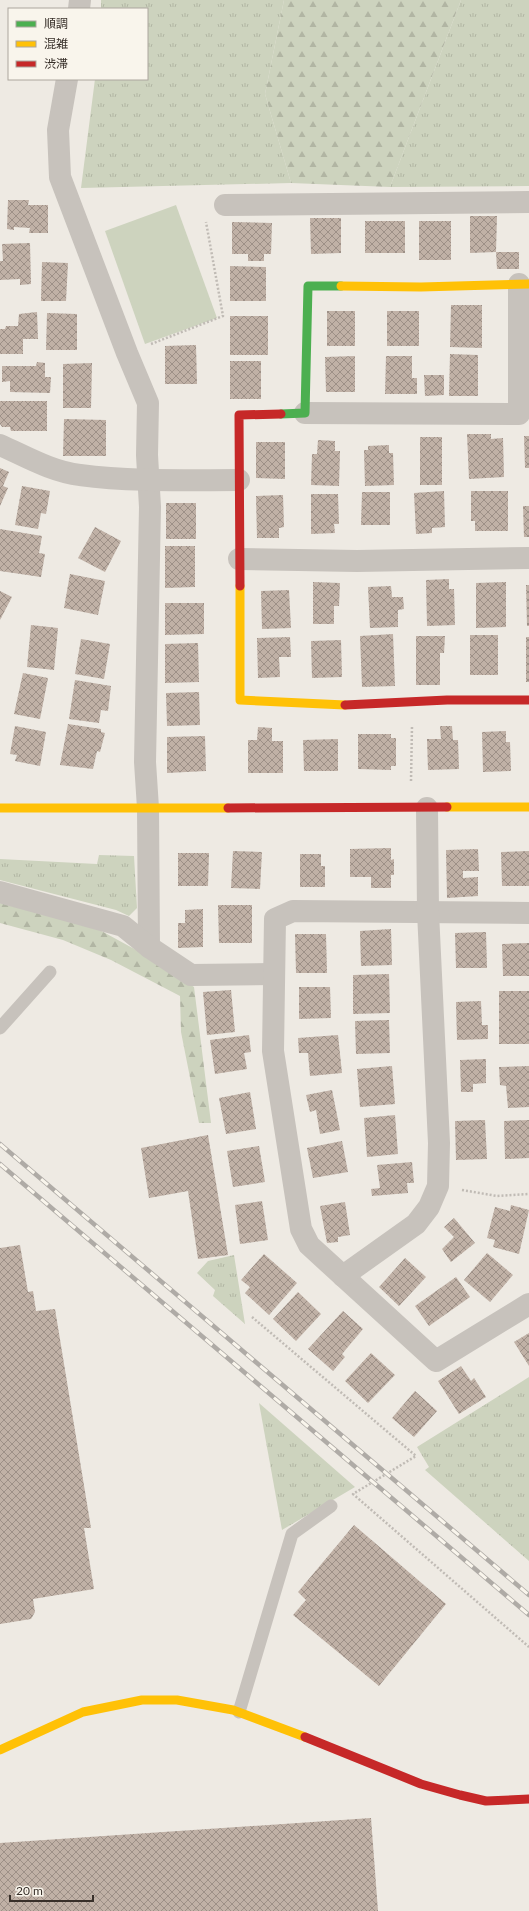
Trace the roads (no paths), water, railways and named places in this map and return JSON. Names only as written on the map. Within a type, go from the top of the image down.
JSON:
[{"type":"street","points":[[66,80],[58,130],[60,177],[127,353],[148,403],[147,455],[150,480],[145,762],[148,808],[149,947]]},
{"type":"street","points":[[225,205],[529,202]]},
{"type":"street","points":[[305,413],[308,286],[421,287],[524,284],[519,414],[305,413],[239,415],[240,700],[353,705],[447,700],[529,700]]},
{"type":"street","points":[[0,445],[59,470],[79,476],[150,480],[239,480]]},
{"type":"street","points":[[239,558],[357,562],[529,558]]},
{"type":"street","points":[[0,808],[529,807]]},
{"type":"street","points":[[343,1276],[416,1224],[429,1207],[438,1186],[439,1143],[428,912],[427,808]]},
{"type":"street","points":[[0,892],[123,926],[149,947],[191,975],[274,974]]},
{"type":"street","points":[[529,913],[293,911],[275,919],[273,1051],[301,1229],[309,1245],[436,1362],[529,1304]]},
{"type":"street","points":[[0,1750],[83,1712],[142,1700],[184,1701],[239,1712],[333,1747],[434,1788],[486,1801],[529,1798]]},
{"type":"lane","points":[[0,1028],[50,972]]},
{"type":"lane","points":[[239,1712],[292,1534],[331,1506]]},
{"type":"railway","points":[[0,1144],[529,1595]]},
{"type":"railway","points":[[0,1164],[529,1615]]}]
